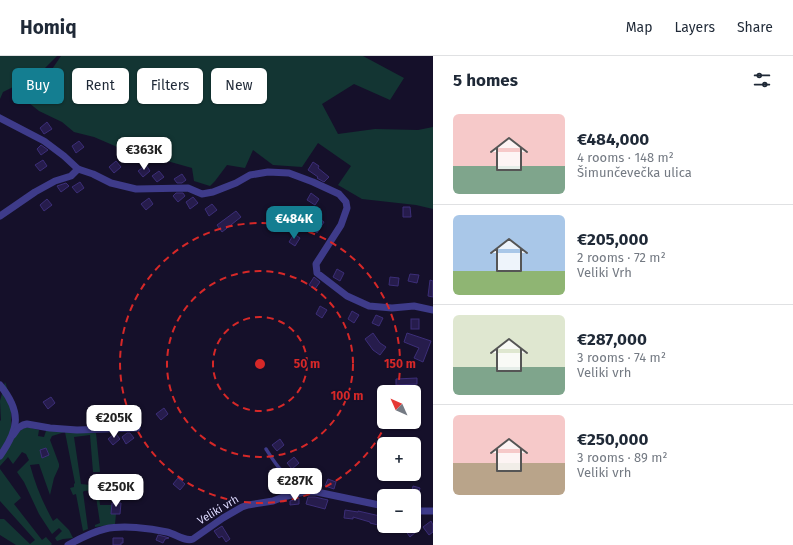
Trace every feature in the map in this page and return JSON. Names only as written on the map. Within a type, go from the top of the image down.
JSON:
[{"type":"street","points":[[0,118],[44,141],[78,169],[93,174],[111,183],[136,189],[188,188],[202,194],[214,192],[236,183],[250,175],[268,172],[289,173],[313,182],[339,194],[346,202],[347,208],[341,225],[316,264],[317,273],[347,296],[368,306],[392,308],[414,306],[433,310]]},
{"type":"street","points":[[0,216],[35,192],[54,181],[71,176],[78,169]]},
{"type":"street","points":[[0,385],[15,410],[16,420],[13,435]]},
{"type":"street","points":[[0,456],[18,428],[27,424],[50,428],[77,430],[137,428]]},
{"type":"street","name":"Veliki vrh","points":[[68,545],[93,533],[116,527],[169,532],[190,540],[242,507],[274,501],[304,492],[317,492],[377,505]]},
{"type":"street","points":[[421,511],[433,511]]},
{"type":"lane","points":[[266,449],[289,478],[317,492]]},
{"type":"green space","points":[[0,56],[57,56],[45,68],[12,68],[12,88],[3,92],[0,99]]},
{"type":"green space","points":[[61,56],[363,56],[404,78],[390,100],[354,84],[322,104],[338,134],[375,129],[418,130],[433,127],[433,209],[416,205],[362,199],[338,185],[351,166],[318,143],[302,167],[273,165],[253,150],[245,168],[227,165],[210,186],[194,181],[192,168],[160,159],[139,161],[115,146],[94,137],[74,132],[62,122],[39,111],[30,104],[64,104],[64,68],[53,68]]},
{"type":"green space","points":[[5,382],[11,400],[11,432],[0,451],[0,401]]},
{"type":"green space","points":[[24,428],[39,430],[38,436],[44,437],[47,430],[96,433],[100,472],[93,472],[90,435],[74,437],[81,484],[90,485],[90,488],[95,487],[95,489],[98,489],[100,505],[112,505],[111,513],[116,514],[115,524],[95,527],[95,525],[100,523],[95,490],[84,491],[88,529],[83,531],[76,494],[73,495],[70,488],[74,487],[75,483],[65,432],[52,436],[50,440],[59,467],[54,478],[50,495],[39,464],[30,465],[34,479],[53,521],[57,518],[69,530],[73,538],[57,541],[55,538],[62,531],[59,528],[52,534],[39,514],[24,482],[17,472],[29,460],[26,454],[22,452],[13,464],[8,457],[0,466],[0,458],[15,436]]},
{"type":"green space","points":[[0,469],[21,498],[14,504],[42,540],[46,537],[52,544],[51,545],[16,545],[0,535],[0,519],[4,519],[30,544],[35,540],[0,501]]},
{"type":"building","points":[[47,122],[52,129],[44,134],[40,128]]},
{"type":"building","points":[[79,141],[84,147],[76,153],[72,146]]},
{"type":"building","points":[[41,145],[48,150],[41,155],[37,149]]},
{"type":"building","points":[[43,160],[47,166],[40,171],[35,165]]},
{"type":"building","points":[[116,161],[121,167],[114,173],[109,167]]},
{"type":"building","points":[[313,162],[329,177],[324,182],[308,170]]},
{"type":"building","points":[[146,165],[150,171],[143,177],[138,171]]},
{"type":"building","points":[[159,171],[164,177],[157,182],[152,176]]},
{"type":"building","points":[[182,174],[186,180],[182,183],[177,183],[174,179]]},
{"type":"building","points":[[80,182],[84,188],[77,193],[72,187]]},
{"type":"building","points":[[66,183],[69,186],[61,192],[57,186]]},
{"type":"building","points":[[176,193],[183,193],[185,196],[178,202],[173,196]]},
{"type":"building","points":[[311,193],[319,199],[315,205],[307,200]]},
{"type":"building","points":[[193,197],[198,203],[190,209],[186,202]]},
{"type":"building","points":[[149,198],[153,204],[146,210],[141,204]]},
{"type":"building","points":[[47,199],[52,205],[44,211],[40,205]]},
{"type":"building","points":[[212,204],[217,210],[209,216],[205,209]]},
{"type":"building","points":[[403,207],[410,207],[411,217],[403,217]]},
{"type":"building","points":[[236,211],[241,217],[222,232],[217,225]]},
{"type":"building","points":[[316,216],[324,222],[317,233],[309,227]]},
{"type":"building","points":[[294,234],[300,238],[295,246],[289,242]]},
{"type":"building","points":[[337,269],[344,273],[340,281],[333,277]]},
{"type":"building","points":[[410,274],[419,275],[417,283],[408,281]]},
{"type":"building","points":[[314,277],[320,282],[315,289],[309,285]]},
{"type":"building","points":[[390,277],[399,278],[398,286],[389,285]]},
{"type":"building","points":[[430,280],[433,281],[433,297],[428,296]]},
{"type":"building","points":[[320,306],[327,310],[322,318],[316,314]]},
{"type":"building","points":[[352,311],[359,315],[354,323],[348,319]]},
{"type":"building","points":[[376,315],[383,318],[379,326],[372,323]]},
{"type":"building","points":[[411,319],[419,319],[419,329],[411,329]]},
{"type":"building","points":[[373,333],[380,343],[386,347],[380,355],[373,350],[365,339]]},
{"type":"building","points":[[407,333],[431,341],[423,362],[414,358],[419,348],[404,342]]},
{"type":"building","points":[[417,378],[417,384],[396,385],[396,379]]},
{"type":"building","points":[[51,397],[55,403],[48,409],[43,402]]},
{"type":"building","points":[[164,408],[168,414],[161,420],[156,414]]},
{"type":"building","points":[[127,433],[130,433],[134,438],[126,444],[122,437]]},
{"type":"building","points":[[116,434],[120,439],[113,445],[108,439]]},
{"type":"building","points":[[280,439],[284,445],[277,451],[272,445]]},
{"type":"building","points":[[46,448],[49,455],[42,458],[40,450]]},
{"type":"building","points":[[294,457],[299,463],[292,469],[287,463]]},
{"type":"building","points":[[178,478],[185,484],[180,490],[173,484]]},
{"type":"building","points":[[328,479],[336,482],[334,489],[325,486]]},
{"type":"building","points":[[413,486],[420,488],[420,489],[412,489]]},
{"type":"building","points":[[308,497],[328,500],[325,509],[306,504]]},
{"type":"building","points":[[299,498],[299,504],[290,505],[290,501]]},
{"type":"building","points":[[112,503],[121,503],[120,514],[111,514]]},
{"type":"building","points":[[345,510],[358,511],[377,515],[377,525],[353,517],[353,519],[344,518]]},
{"type":"building","points":[[431,521],[433,525],[433,532],[429,535],[423,527]]},
{"type":"building","points":[[222,526],[230,539],[226,542],[222,536],[219,538],[214,531]]},
{"type":"building","points":[[407,533],[415,533],[410,537]]},
{"type":"building","points":[[158,535],[169,538],[165,539],[163,543],[156,540]]},
{"type":"building","points":[[113,538],[123,538],[123,543],[121,543],[121,545],[113,545]]}]
